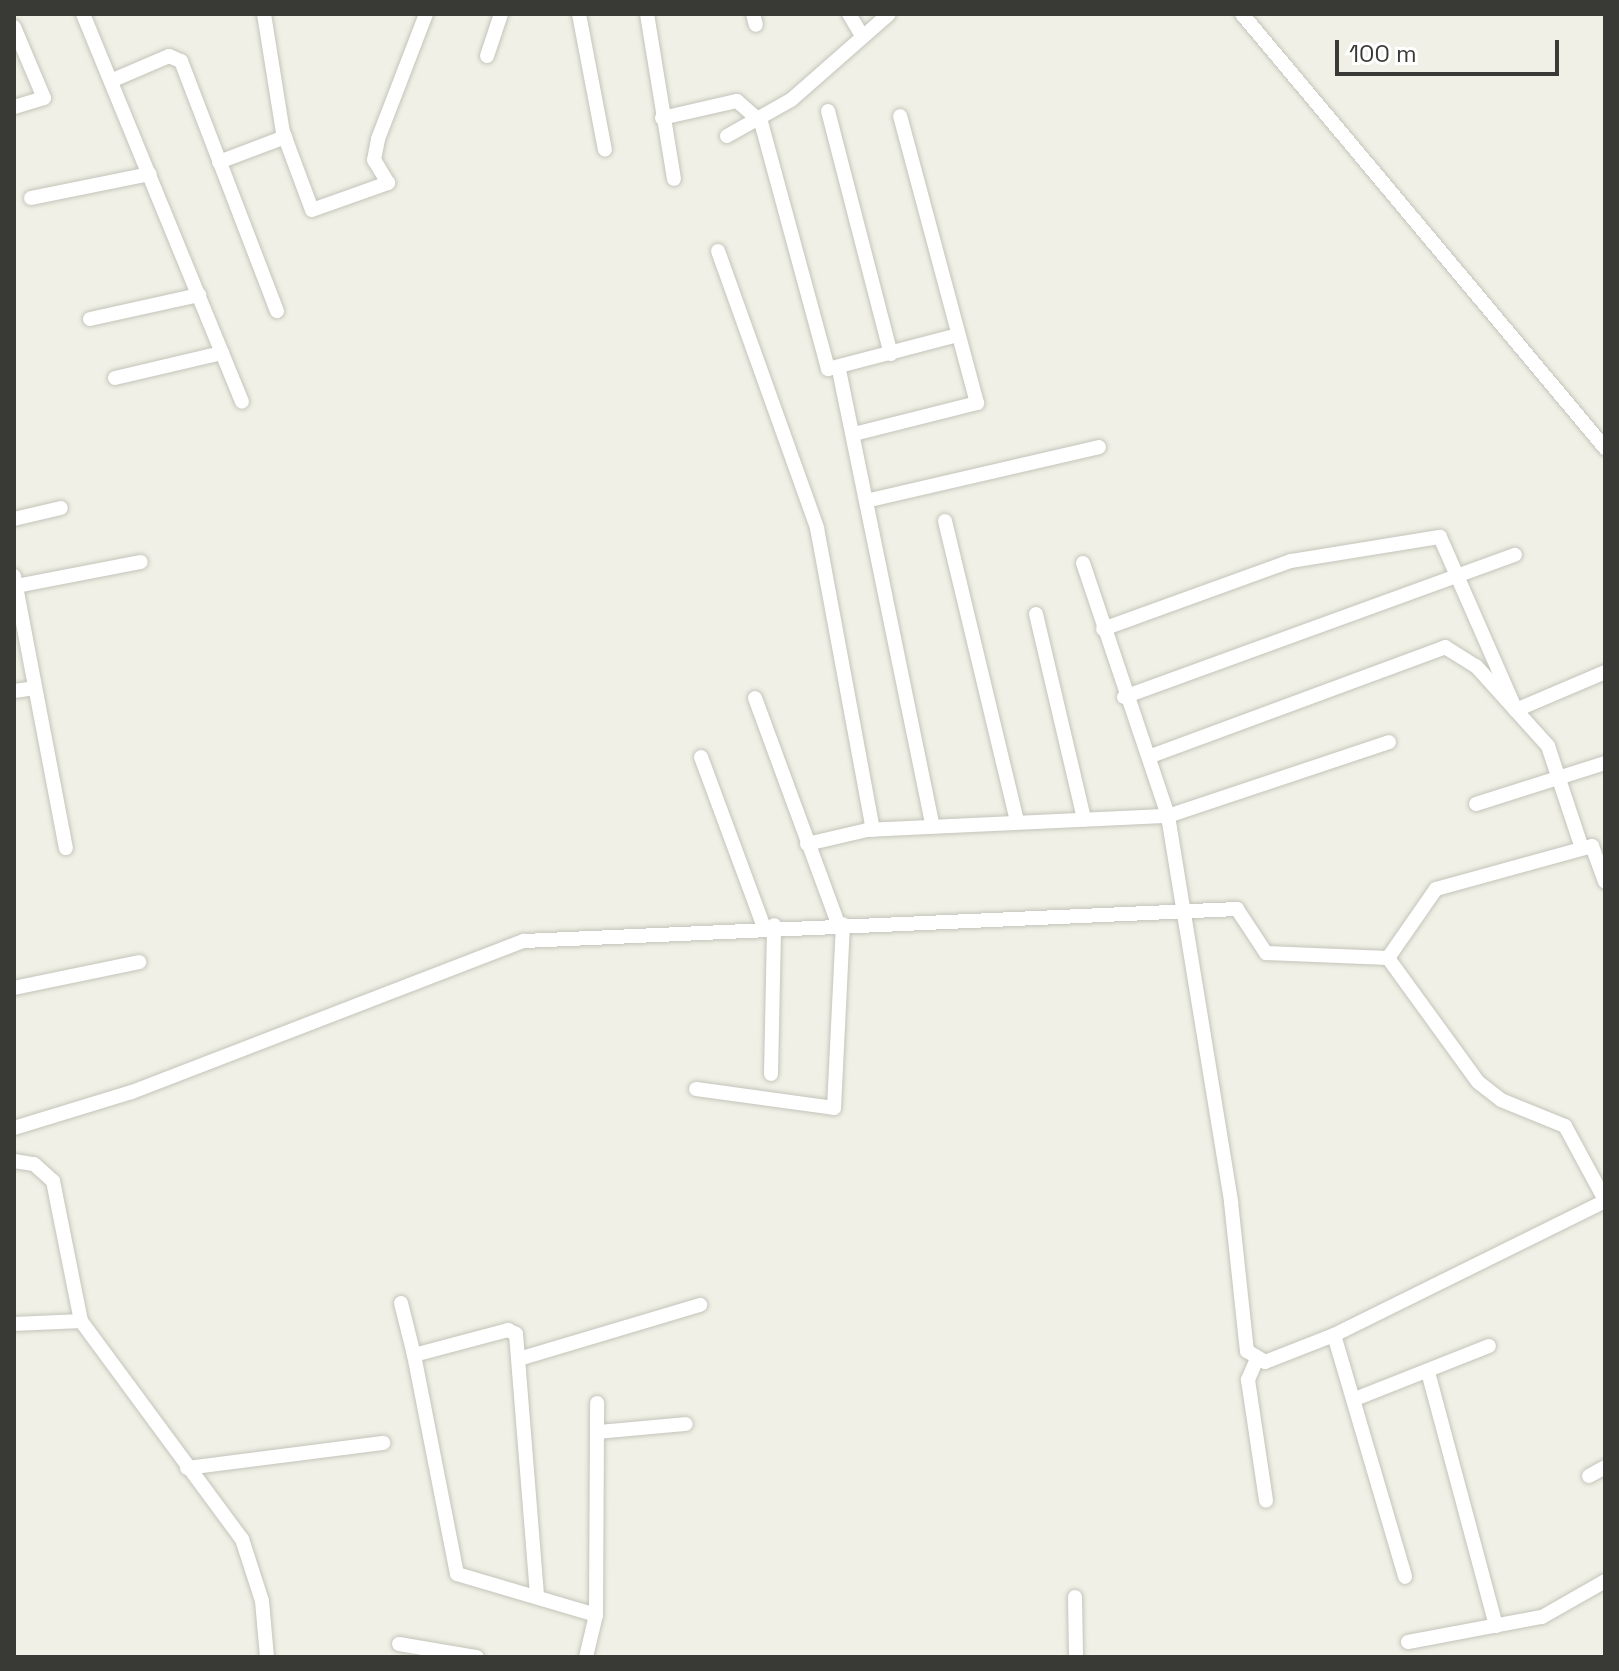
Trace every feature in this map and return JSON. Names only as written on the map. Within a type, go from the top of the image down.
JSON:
[{"type":"street","points":[[83,14],[113,80],[242,402]]},
{"type":"street","points":[[264,14],[285,137],[312,210],[383,188],[388,175],[374,160],[378,139],[426,14]]},
{"type":"street","points":[[487,56],[501,14]]},
{"type":"street","points":[[579,14],[605,150]]},
{"type":"street","points":[[647,14],[674,179]]},
{"type":"street","points":[[849,14],[862,36]]},
{"type":"street","points":[[727,136],[761,122],[889,14]]},
{"type":"street","points":[[1242,14],[1605,448]]},
{"type":"street","points":[[14,27],[44,98],[14,107]]},
{"type":"street","points":[[113,80],[176,56],[277,311]]},
{"type":"street","points":[[662,118],[737,101],[761,122],[822,363],[839,370],[958,335]]},
{"type":"street","points":[[828,111],[891,354]]},
{"type":"street","points":[[854,434],[977,403],[900,116]]},
{"type":"street","points":[[219,162],[285,137]]},
{"type":"street","points":[[31,198],[150,174]]},
{"type":"street","points":[[718,251],[817,528],[873,830]]},
{"type":"street","points":[[90,319],[199,295]]},
{"type":"street","points":[[115,378],[222,353]]},
{"type":"street","points":[[839,370],[870,500],[932,825]]},
{"type":"street","points":[[870,500],[1099,447]]},
{"type":"street","points":[[14,519],[61,508]]},
{"type":"street","points":[[945,521],[1017,822]]},
{"type":"street","points":[[1103,629],[1291,561],[1384,543],[1440,537],[1516,710]]},
{"type":"street","points":[[1124,697],[1353,608],[1458,578],[1515,555]]},
{"type":"street","points":[[66,848],[15,581],[141,562]]},
{"type":"street","points":[[1083,563],[1124,697],[1151,756],[1168,816],[1231,1202],[1247,1351],[1256,1361]]},
{"type":"street","points":[[1036,614],[1084,819]]},
{"type":"street","points":[[1151,756],[1445,647],[1476,666],[1548,746],[1563,777],[1582,848]]},
{"type":"street","points":[[1516,710],[1605,672]]},
{"type":"street","points":[[14,691],[35,688]]},
{"type":"street","points":[[696,1089],[834,1108],[840,924],[807,844],[755,698]]},
{"type":"street","points":[[807,844],[873,830],[932,825],[1168,816],[1389,742]]},
{"type":"street","points":[[701,757],[769,925],[771,1074]]},
{"type":"street","points":[[1476,804],[1605,763]]},
{"type":"street","points":[[1388,958],[1436,889],[1582,848],[1595,850],[1605,882]]},
{"type":"street","points":[[14,1128],[132,1092],[497,947],[769,925],[1237,909],[1266,953],[1388,958]]},
{"type":"street","points":[[1266,1501],[1248,1380],[1256,1361],[1334,1335],[1605,1200],[1565,1126],[1501,1100],[1478,1082],[1388,958]]},
{"type":"street","points":[[14,988],[139,962]]},
{"type":"street","points":[[14,1161],[34,1164],[53,1181],[81,1321],[248,1553],[262,1601],[267,1657]]},
{"type":"street","points":[[401,1303],[457,1574],[537,1595],[596,1615]]},
{"type":"street","points":[[522,1358],[700,1305]]},
{"type":"street","points":[[14,1324],[81,1321]]},
{"type":"street","points":[[414,1355],[508,1330],[522,1358],[537,1595]]},
{"type":"street","points":[[1334,1335],[1405,1577]]},
{"type":"street","points":[[1355,1399],[1489,1346]]},
{"type":"street","points":[[1428,1372],[1496,1626]]},
{"type":"street","points":[[586,1657],[596,1615],[597,1403]]},
{"type":"street","points":[[598,1432],[686,1424]]},
{"type":"street","points":[[187,1468],[383,1443]]},
{"type":"street","points":[[1589,1476],[1605,1467]]},
{"type":"street","points":[[1408,1642],[1542,1617],[1605,1581]]},
{"type":"street","points":[[1075,1597],[1076,1657]]},
{"type":"street","points":[[399,1644],[477,1657]]}]
